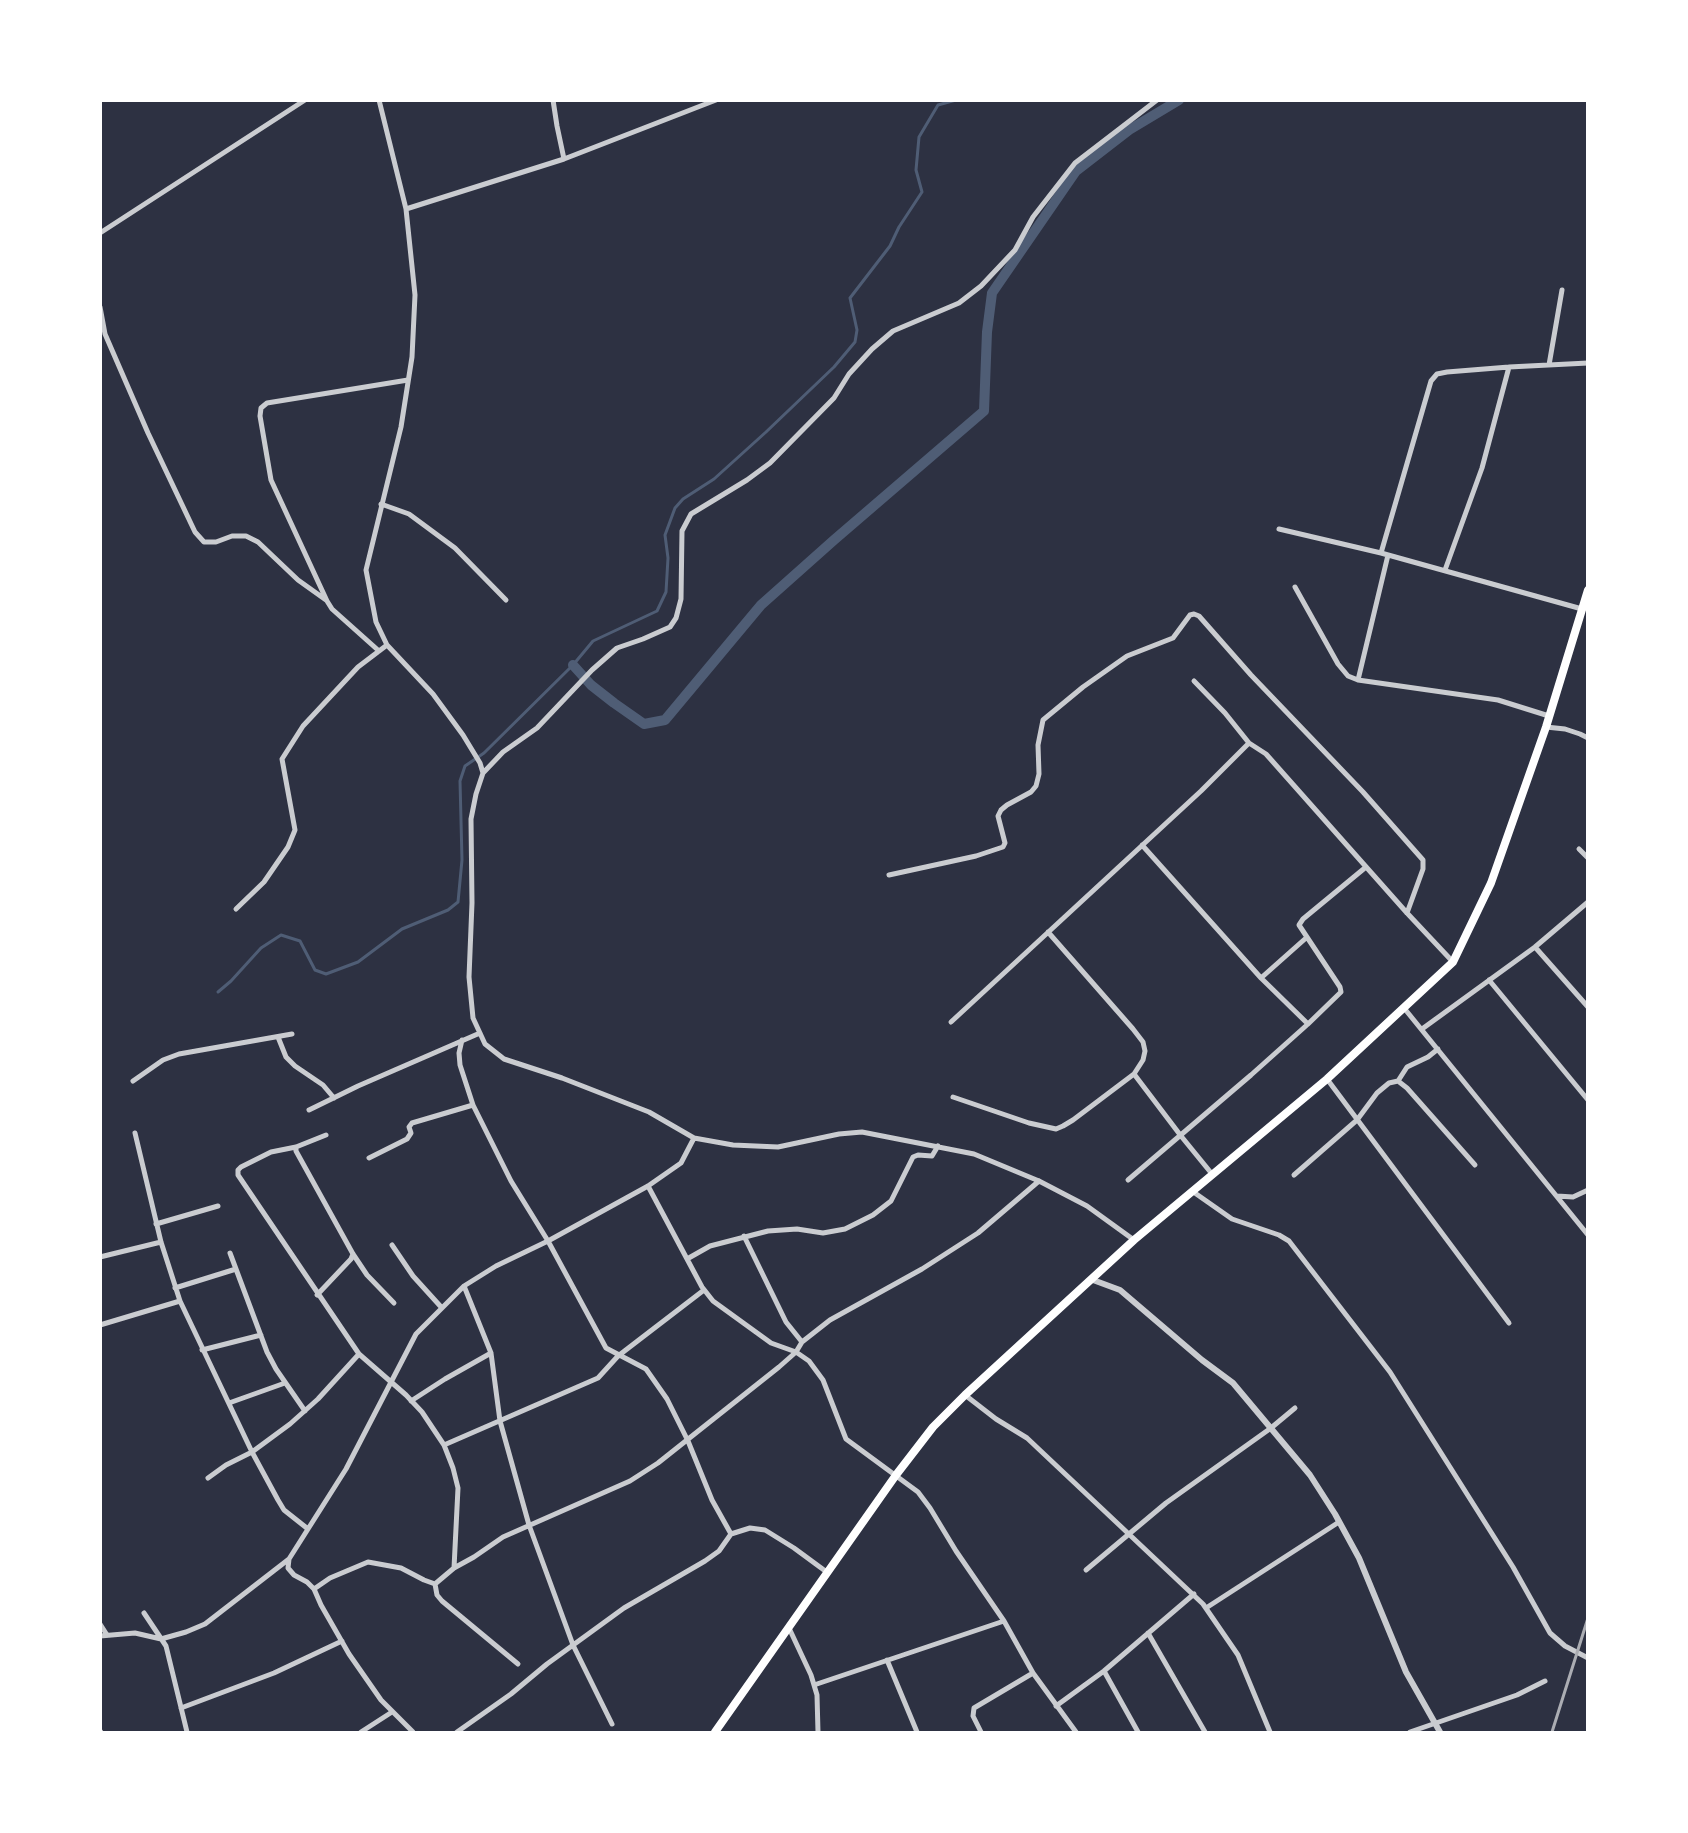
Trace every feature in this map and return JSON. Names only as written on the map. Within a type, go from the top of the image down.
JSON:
[{"type":"highway","points":[[715,1732],[896,1475],[933,1427],[1134,1240],[1327,1079],[1453,962],[1491,883],[1546,727],[1587,590]]},
{"type":"street","points":[[100,233],[305,100]]},
{"type":"street","points":[[379,100],[406,209],[415,296],[412,357],[400,427],[366,570],[376,622],[387,645],[433,694],[471,748],[483,773]]},
{"type":"street","points":[[554,100],[556,126],[564,159]]},
{"type":"street","points":[[406,209],[564,159],[716,100]]},
{"type":"street","points":[[1134,1240],[1087,1206],[1039,1181],[974,1154],[862,1132],[839,1134],[778,1147],[733,1145],[694,1138],[649,1112],[562,1078],[504,1059],[485,1044],[473,1018],[469,977],[472,903],[471,819],[483,773],[503,752],[537,728],[592,670],[618,648],[670,627],[676,618],[681,599],[682,531],[691,514],[747,480],[770,463],[834,398],[849,374],[872,349],[893,331],[959,303],[981,286],[1015,250],[1034,217],[1075,163],[1157,100]]},
{"type":"street","points":[[1549,365],[1562,290]]},
{"type":"street","points":[[100,307],[105,334],[148,433],[195,532],[204,542],[216,542],[232,536],[246,536],[258,542],[298,580],[327,601]]},
{"type":"street","points":[[1381,553],[1431,381],[1437,374],[1587,363]]},
{"type":"street","points":[[1445,570],[1482,468],[1509,367]]},
{"type":"street","points":[[379,651],[332,609],[327,601],[271,480],[260,416],[261,408],[267,402],[408,380]]},
{"type":"street","points":[[381,504],[409,514],[455,548],[506,600]]},
{"type":"street","points":[[1280,529],[1381,553],[1582,609]]},
{"type":"street","points":[[1358,680],[1388,555]]},
{"type":"street","points":[[1295,587],[1338,664],[1348,676],[1358,680],[1498,700],[1549,716]]},
{"type":"street","points":[[889,875],[1003,848],[1005,843],[998,816],[1007,804],[1031,792],[1036,786],[1039,774],[1038,745],[1043,720],[1083,687],[1127,656],[1173,638],[1190,615],[1194,614],[1199,616],[1251,675],[1363,792],[1422,860],[1423,869],[1407,913]]},
{"type":"street","points":[[236,909],[264,882],[288,847],[295,830],[282,759],[303,726],[358,667],[387,645]]},
{"type":"street","points":[[1194,681],[1225,712],[1249,743],[1266,754],[1453,962]]},
{"type":"street","points":[[1546,727],[1565,729],[1587,738]]},
{"type":"street","points":[[951,1022],[1201,791],[1249,743]]},
{"type":"street","points":[[1142,845],[1261,978],[1308,1024]]},
{"type":"street","points":[[1579,849],[1587,858]]},
{"type":"street","points":[[1128,1180],[1308,1024],[1341,992],[1335,979],[1299,925],[1302,919],[1366,867]]},
{"type":"street","points":[[1422,1029],[1535,947],[1587,902]]},
{"type":"street","points":[[953,1097],[1029,1123],[1056,1129],[1073,1120],[1134,1074],[1143,1060],[1145,1051],[1143,1042],[1048,932]]},
{"type":"street","points":[[1261,978],[1306,938]]},
{"type":"street","points":[[1535,947],[1587,1008]]},
{"type":"street","points":[[1489,980],[1587,1100]]},
{"type":"street","points":[[1404,1008],[1587,1235]]},
{"type":"street","points":[[309,1110],[480,1033]]},
{"type":"street","points":[[133,1082],[163,1060],[179,1054],[292,1034]]},
{"type":"street","points":[[278,1037],[286,1057],[295,1066],[323,1084],[334,1098]]},
{"type":"street","points":[[462,1040],[459,1053],[460,1065],[473,1105],[511,1180],[548,1241],[606,1348],[646,1369],[668,1399],[712,1500],[731,1534]]},
{"type":"street","points":[[1294,1175],[1357,1120],[1377,1093],[1389,1083],[1398,1081],[1407,1067],[1428,1057],[1438,1049]]},
{"type":"street","points":[[1134,1074],[1212,1174]]},
{"type":"street","points":[[1327,1079],[1509,1323]]},
{"type":"street","points":[[1398,1081],[1415,1097],[1474,1165]]},
{"type":"street","points":[[369,1158],[407,1139],[411,1133],[409,1127],[412,1124],[473,1105]]},
{"type":"street","points":[[135,1133],[160,1242],[180,1301],[252,1452],[284,1510],[308,1529]]},
{"type":"street","points":[[326,1134],[296,1147],[271,1152],[241,1167],[237,1172],[317,1295],[359,1354],[422,1412],[444,1445],[458,1488],[459,1510],[454,1568]]},
{"type":"street","points":[[100,1624],[104,1636],[135,1633],[161,1639],[186,1632],[205,1624],[289,1558],[346,1469],[416,1334],[464,1286],[496,1266],[548,1241],[648,1186],[681,1163],[694,1138]]},
{"type":"street","points":[[687,1259],[710,1246],[768,1231],[797,1229],[823,1233],[845,1228],[873,1215],[891,1201],[914,1157],[932,1156],[938,1146]]},
{"type":"street","points":[[296,1147],[296,1151],[353,1254],[367,1275],[394,1303]]},
{"type":"street","points":[[435,1584],[454,1568],[503,1537],[630,1481],[658,1463],[779,1367],[796,1352],[802,1342],[830,1320],[922,1269],[978,1233],[1039,1181]]},
{"type":"street","points":[[648,1186],[704,1290],[713,1301],[771,1343],[796,1352],[809,1361],[823,1380],[846,1439],[918,1492],[1004,1621],[1033,1673],[1076,1732]]},
{"type":"street","points":[[1557,1196],[1573,1197],[1587,1190]]},
{"type":"street","points":[[1192,1191],[1232,1219],[1279,1235],[1289,1241],[1390,1372],[1513,1567],[1550,1633],[1565,1646],[1587,1658]]},
{"type":"street","points":[[156,1224],[218,1206]]},
{"type":"street","points":[[744,1236],[786,1322],[802,1342]]},
{"type":"street","points":[[100,1257],[160,1242]]},
{"type":"street","points":[[392,1245],[413,1276],[442,1308]]},
{"type":"street","points":[[230,1253],[267,1352],[305,1411]]},
{"type":"street","points":[[317,1295],[353,1254]]},
{"type":"street","points":[[175,1288],[236,1269]]},
{"type":"street","points":[[1093,1280],[1120,1290],[1202,1360],[1233,1383],[1310,1475],[1359,1558],[1406,1672],[1440,1732]]},
{"type":"street","points":[[464,1286],[491,1353],[500,1421],[529,1525],[573,1646],[612,1724]]},
{"type":"street","points":[[444,1445],[598,1378],[618,1356],[704,1290]]},
{"type":"street","points":[[100,1325],[180,1301]]},
{"type":"street","points":[[202,1350],[261,1335]]},
{"type":"street","points":[[411,1401],[491,1353]]},
{"type":"street","points":[[208,1478],[226,1465],[252,1452],[290,1424],[318,1399],[359,1354]]},
{"type":"street","points":[[229,1403],[285,1383]]},
{"type":"street","points":[[965,1395],[996,1419],[1028,1438],[1194,1594],[1238,1655],[1270,1732]]},
{"type":"street","points":[[1086,1570],[1166,1503],[1271,1428],[1295,1408]]},
{"type":"street","points":[[1206,1608],[1339,1522]]},
{"type":"street","points":[[457,1732],[511,1695],[548,1664],[624,1608],[719,1551],[731,1534],[750,1528],[765,1530],[828,1573]]},
{"type":"street","points":[[289,1558],[288,1568],[314,1589],[342,1641],[381,1701],[413,1732]]},
{"type":"street","points":[[314,1589],[330,1578],[368,1562],[400,1568],[435,1584]]},
{"type":"street","points":[[435,1584],[437,1595],[442,1601],[518,1664]]},
{"type":"street","points":[[1056,1706],[1104,1671],[1194,1594]]},
{"type":"street","points":[[144,1613],[166,1646],[187,1732]]},
{"type":"street","points":[[814,1685],[1004,1621]]},
{"type":"street","points":[[789,1628],[811,1675],[817,1695],[818,1732]]},
{"type":"street","points":[[1148,1633],[1205,1732]]},
{"type":"street","points":[[181,1708],[274,1673],[342,1641]]},
{"type":"street","points":[[887,1660],[917,1732]]},
{"type":"street","points":[[1104,1671],[1138,1732]]},
{"type":"street","points":[[981,1732],[973,1716],[974,1708],[1033,1673]]},
{"type":"street","points":[[1410,1732],[1517,1695],[1545,1681]]},
{"type":"street","points":[[361,1732],[392,1712]]},
{"type":"waterway","points":[[218,992],[261,948],[281,935],[300,941],[315,970],[326,974],[358,962],[402,929],[448,910],[458,902],[462,860],[460,781],[465,766],[484,753],[573,665],[593,641],[657,611],[666,592],[668,558],[665,535],[675,508],[683,499],[714,479],[766,432],[834,367],[855,342],[857,330],[850,298],[890,246],[899,227],[922,192],[916,170],[919,137],[938,105],[956,100]]},
{"type":"waterway","points":[[573,665],[591,685],[644,724],[665,720],[761,605],[984,411],[987,332],[992,293],[1076,171],[1129,130],[1179,100]]},
{"type":"railway","points":[[1552,1732],[1588,1618]]}]
